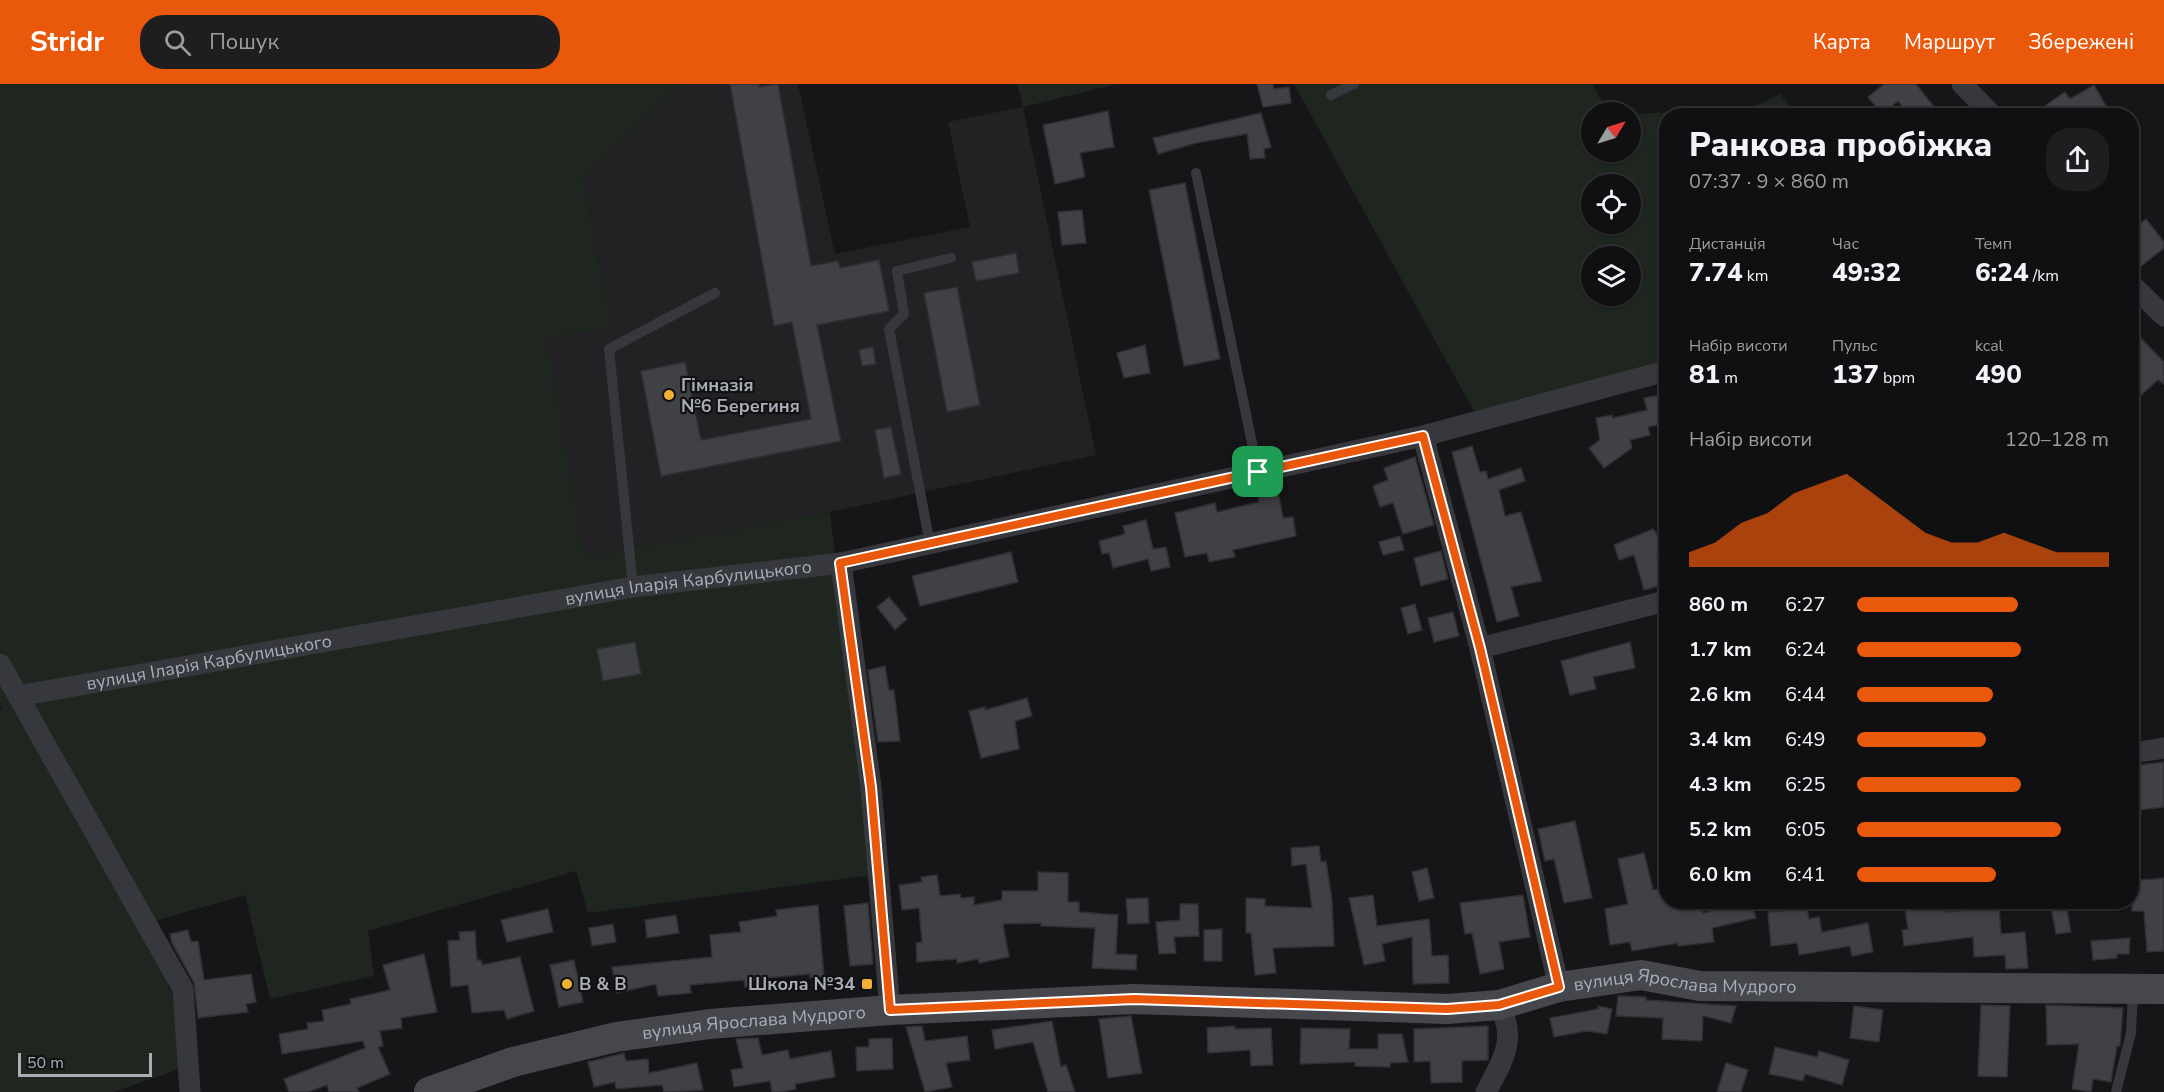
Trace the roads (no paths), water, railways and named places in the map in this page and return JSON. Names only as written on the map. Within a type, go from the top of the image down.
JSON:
[{"type":"main road","name":"вулиця Ярослава Мудрого","points":[[429,1092],[513,1062],[616,1037],[710,1024],[890,1010],[1134,999],[1447,1009],[1499,1005],[1559,987],[1641,975],[1700,986],[2164,989]]},
{"type":"street","points":[[1962,84],[1985,108]]},
{"type":"street","points":[[2139,292],[2164,316]]},
{"type":"street","name":"вулиця Іларія Карбулицького","points":[[18,696],[633,587],[840,563],[1423,436],[1659,373]]},
{"type":"street","points":[[1423,436],[1480,648],[1559,987]]},
{"type":"street","points":[[840,563],[871,787],[890,1010]]},
{"type":"street","points":[[1480,648],[1659,604]]},
{"type":"street","points":[[0,664],[183,989],[190,1092]]},
{"type":"street","points":[[2139,752],[2164,748]]},
{"type":"street","points":[[1486,1092],[1506,1053],[1506,1018],[1499,1005]]},
{"type":"lane","points":[[1331,95],[1354,84]]},
{"type":"lane","points":[[1196,173],[1258,472]]},
{"type":"lane","points":[[930,544],[889,329],[904,314],[897,271],[951,258]]},
{"type":"lane","points":[[633,587],[609,349],[715,292]]},
{"type":"lane","points":[[2116,1092],[2131,1033],[2133,988]]},
{"type":"place","name":"Гімназія №6 Берегиня","points":[[669,395]]},
{"type":"place","name":"B & B","points":[[567,984]]},
{"type":"place","name":"Школа №34","points":[[867,984]]}]
